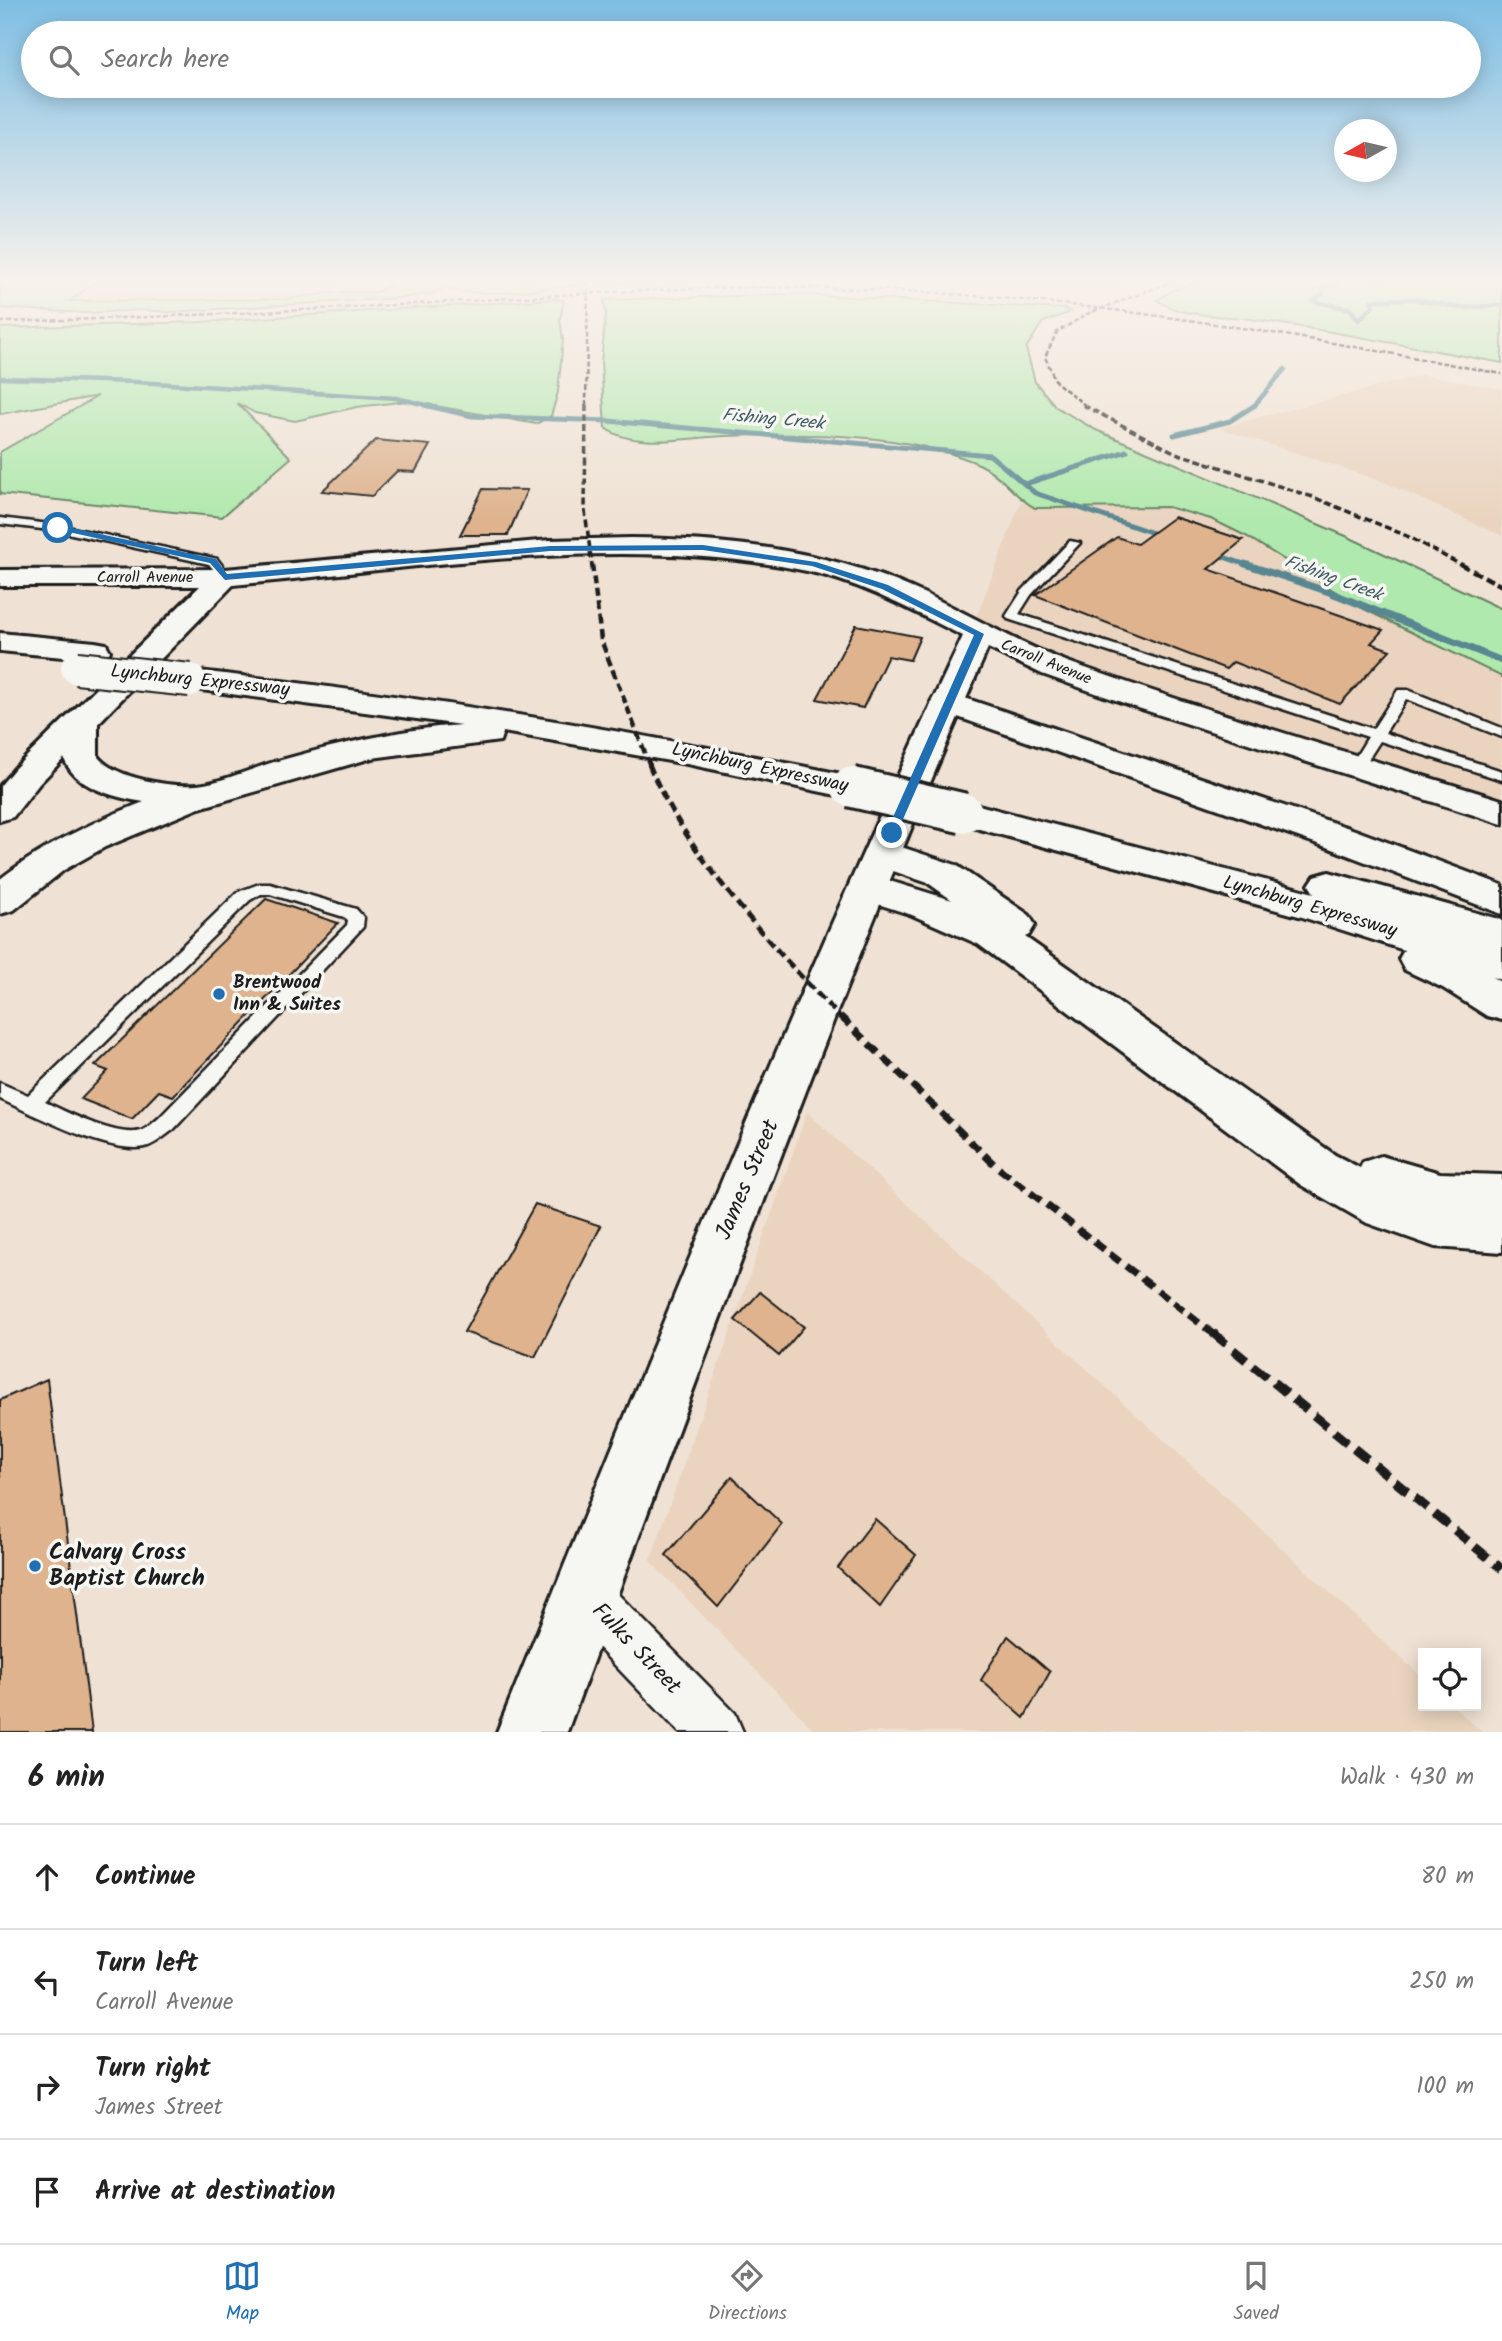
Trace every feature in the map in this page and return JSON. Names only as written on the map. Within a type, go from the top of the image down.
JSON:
[{"type":"main road","name":"Carroll Avenue","points":[[0,578],[225,577],[550,548],[703,548],[813,564],[853,576],[995,631],[1053,667],[1147,700],[1502,812]]},
{"type":"main road","points":[[0,809],[27,776],[225,577]]},
{"type":"main road","name":"James Street","points":[[532,1732],[728,1226],[947,702],[995,631]]},
{"type":"main road","name":"Lynchburg Expressway","points":[[0,642],[86,660]]},
{"type":"main road","name":"Lynchburg Expressway","points":[[0,660],[86,660],[563,709],[965,801],[1197,846],[1502,935]]},
{"type":"main road","name":"Lynchburg Expressway","points":[[198,671],[855,777]]},
{"type":"main road","points":[[947,702],[1342,839],[1502,900]]},
{"type":"main road","points":[[81,723],[78,745],[83,762],[99,776],[125,788],[150,793],[206,794]]},
{"type":"main road","points":[[0,900],[67,851],[111,829],[206,794],[325,758],[398,742],[466,734],[581,732]]},
{"type":"main road","name":"Lynchburg Expressway","points":[[965,801],[1502,965]]},
{"type":"main road","points":[[876,871],[942,874],[1312,1138],[1356,1165],[1427,1194],[1470,1199],[1502,1197]]},
{"type":"main road","points":[[876,871],[926,905],[992,934],[1318,1170],[1385,1207],[1435,1224],[1502,1229]]},
{"type":"main road","points":[[1308,905],[1458,977],[1502,1004]]},
{"type":"street","name":"Fulks Street","points":[[584,1596],[716,1732]]},
{"type":"lane","points":[[0,521],[100,536],[213,561],[225,577]]},
{"type":"lane","points":[[1074,543],[1026,593],[995,631],[1376,736],[1502,776]]},
{"type":"lane","points":[[1357,766],[1403,693],[1502,733]]},
{"type":"lane","points":[[0,1091],[31,1104],[120,1140],[144,1139],[166,1124],[355,927],[356,918],[350,913],[270,889],[259,889],[244,896],[31,1104]]},
{"type":"shaded area","points":[[1422,375],[1502,389],[1502,536],[1384,482],[1219,428]]},
{"type":"shaded area","points":[[1021,501],[1035,508],[1168,507],[1211,519],[1246,536],[1362,608],[1502,677],[1502,798],[1160,693],[1066,659],[976,618]]},
{"type":"shaded area","points":[[807,1112],[1418,1673],[1418,1711],[1459,1711],[1482,1732],[816,1732],[650,1561]]},
{"type":"green space","points":[[0,360],[561,360],[558,392],[551,416],[536,424],[408,401],[357,407],[295,421],[255,413],[237,403],[291,458],[222,517],[0,494],[0,452],[98,396],[0,414]]},
{"type":"green space","points":[[601,360],[1029,360],[1035,382],[1056,407],[1096,430],[1346,536],[1502,609],[1502,677],[1362,608],[1246,536],[1211,519],[1168,507],[1035,508],[981,465],[952,454],[889,441],[788,435],[663,441],[631,439],[617,435],[605,428]]},
{"type":"building","points":[[376,440],[430,445],[415,472],[397,471],[372,496],[322,491]]},
{"type":"building","points":[[483,489],[527,490],[508,535],[460,535]]},
{"type":"building","points":[[1174,517],[1243,540],[1208,569],[1383,630],[1371,643],[1390,650],[1340,704],[1233,662],[1226,669],[1035,595],[1117,537],[1137,544]]},
{"type":"building","points":[[856,625],[920,637],[910,660],[888,656],[863,708],[817,699]]},
{"type":"building","name":"Brentwood Inn & Suites","points":[[266,899],[338,923],[173,1096],[159,1091],[132,1119],[81,1099],[108,1071],[95,1066]]},
{"type":"building","points":[[535,1204],[601,1226],[535,1357],[464,1332]]},
{"type":"building","points":[[760,1292],[804,1327],[779,1356],[735,1320]]},
{"type":"building","name":"Calvary Cross Baptist Church","points":[[47,1379],[92,1732],[0,1732],[0,1400]]},
{"type":"building","points":[[732,1477],[782,1524],[718,1607],[666,1555]]},
{"type":"building","points":[[875,1519],[916,1555],[880,1607],[838,1568]]},
{"type":"building","points":[[1008,1636],[1050,1672],[1024,1718],[981,1680]]},
{"type":"waterway","points":[[1255,405],[1285,369]]},
{"type":"waterway","name":"Fishing Creek","points":[[0,378],[137,382],[396,398],[431,406]]},
{"type":"waterway","name":"Fishing Creek","points":[[424,405],[472,416],[608,421],[990,455],[1035,493],[1162,536]]},
{"type":"waterway","points":[[1174,435],[1230,421],[1255,405]]},
{"type":"waterway","points":[[1025,484],[1127,451]]},
{"type":"waterway","name":"Fishing Creek","points":[[1212,553],[1250,566]]},
{"type":"waterway","name":"Fishing Creek","points":[[1245,564],[1329,592],[1502,661]]},
{"type":"railway","points":[[586,406],[587,360]]},
{"type":"railway","points":[[1046,360],[1056,382],[1086,406]]},
{"type":"railway","points":[[1424,360],[1502,374]]},
{"type":"railway","points":[[586,405],[585,511],[592,566]]},
{"type":"railway","points":[[1083,405],[1176,453],[1313,497],[1407,536],[1463,566]]},
{"type":"railway","points":[[592,564],[601,640],[650,766]]},
{"type":"railway","points":[[1460,564],[1502,586]]},
{"type":"railway","points":[[649,764],[664,797],[707,865],[789,963],[841,1018]]},
{"type":"railway","points":[[840,1016],[996,1166],[1215,1335]]},
{"type":"railway","points":[[1213,1333],[1502,1569]]},
{"type":"place","name":"Brentwood Inn & Suites","points":[[219,994]]},
{"type":"place","name":"Calvary Cross Baptist Church","points":[[35,1566]]},
{"type":"route","points":[[58,528],[213,561],[225,577],[550,548],[656,546],[703,548],[813,564],[885,587],[979,634],[925,752],[892,833]]}]
